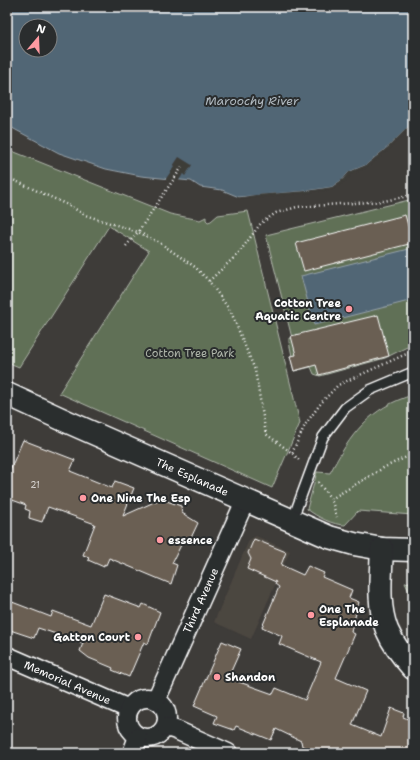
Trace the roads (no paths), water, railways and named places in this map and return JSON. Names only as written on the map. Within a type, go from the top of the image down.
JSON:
[{"type":"street","name":"The Esplanade","points":[[7,394],[329,537],[354,544],[382,549],[413,550]]},
{"type":"street","name":"Third Avenue","points":[[156,700],[245,501]]},
{"type":"street","points":[[382,549],[381,606],[387,629],[402,656],[413,668]]},
{"type":"street","name":"Memorial Avenue","points":[[7,656],[129,709]]},
{"type":"street","points":[[144,698],[156,700],[161,704],[167,715],[168,721],[166,727],[157,736],[144,739],[135,745],[133,733],[129,728],[127,716],[129,709],[132,704],[144,698]]},
{"type":"street","points":[[166,727],[228,753]]},
{"type":"lane","points":[[292,521],[323,437],[345,408],[370,390],[413,372]]},
{"type":"water","name":"Maroochy River","points":[[7,7],[413,7],[413,122],[388,147],[366,165],[349,172],[343,179],[332,187],[307,191],[239,197],[222,190],[200,187],[191,181],[141,176],[106,169],[59,153],[7,124]]},
{"type":"water","points":[[413,248],[413,300],[314,325],[301,276]]},
{"type":"place","name":"Cotton Tree Aquatic Centre","points":[[349,309]]},
{"type":"place","name":"One Nine The Esp","points":[[83,498]]},
{"type":"place","name":"essence","points":[[160,540]]},
{"type":"place","name":"One The Esplanade","points":[[311,615]]},
{"type":"place","name":"Gatton Court","points":[[138,637]]},
{"type":"place","name":"Shandon","points":[[217,677]]},
{"type":"park label","name":"Cotton Tree Park","points":[[190,353]]}]
